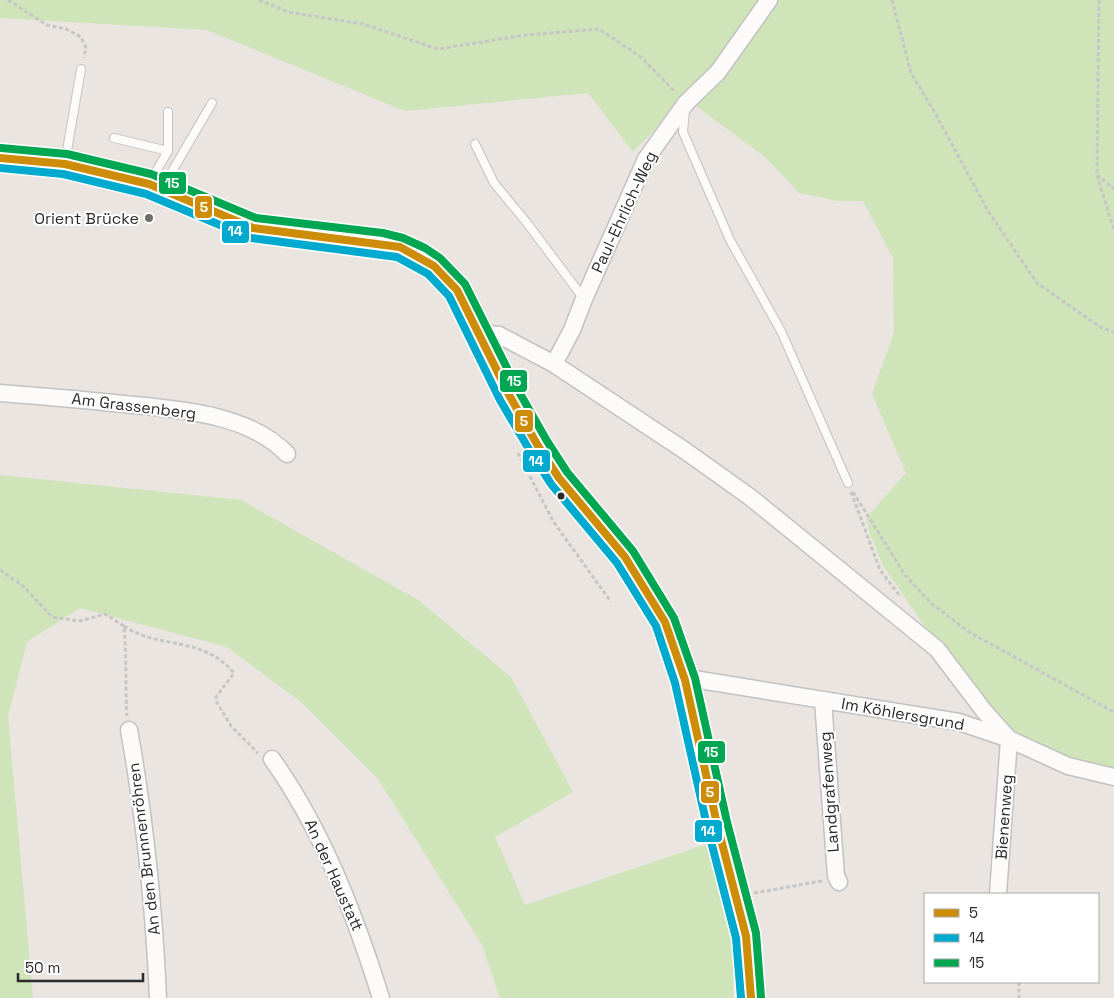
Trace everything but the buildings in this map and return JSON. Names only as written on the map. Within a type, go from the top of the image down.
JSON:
[{"type":"main road","points":[[0,158],[65,164],[155,186],[233,222],[254,228],[382,243],[406,250],[434,266],[450,282],[464,302],[509,395],[534,440],[559,478],[625,557],[665,622],[685,680],[717,824],[746,936],[751,998]]},
{"type":"street","name":"Paul-Ehrlich-Weg","points":[[554,364],[572,330],[646,159],[686,103],[718,72],[769,0]]},
{"type":"street","points":[[480,333],[499,334],[554,364],[684,450],[750,497],[810,548],[937,649],[984,711],[1009,739]]},
{"type":"street","name":"Am Grassenberg","points":[[0,393],[193,411],[254,430],[275,441],[287,454]]},
{"type":"street","name":"Im Köhlersgrund","points":[[685,680],[694,679],[911,712],[960,722],[1009,739],[1068,766],[1114,777]]},
{"type":"street","name":"Landgrafenweg","points":[[823,700],[836,876],[832,881]]},
{"type":"street","name":"An den Brunnenröhren","points":[[129,730],[155,918],[158,998]]},
{"type":"street","name":"Bienenweg","points":[[998,893],[1009,739]]},
{"type":"street","name":"An der Haustatt","points":[[272,759],[296,793],[330,863],[362,936],[381,998]]},
{"type":"lane","points":[[65,164],[81,68]]},
{"type":"lane","points":[[155,186],[212,103]]},
{"type":"lane","points":[[686,103],[683,132],[730,240],[781,331],[848,483]]},
{"type":"lane","points":[[155,186],[168,151],[168,112]]},
{"type":"lane","points":[[114,138],[168,151]]},
{"type":"lane","points":[[475,144],[494,183],[527,223],[584,299]]},
{"type":"path","points":[[8,0],[47,25],[66,29],[81,37],[86,48],[81,68]]},
{"type":"path","points":[[259,0],[288,12],[363,24],[438,49],[526,36],[599,28],[641,57],[686,103]]},
{"type":"path","points":[[892,0],[911,74],[934,111],[988,211],[1037,283],[1100,328],[1114,332]]},
{"type":"path","points":[[1098,0],[1097,175],[1114,230]]},
{"type":"path","points":[[1097,175],[1114,189]]},
{"type":"path","points":[[534,440],[516,451],[553,521],[611,602]]},
{"type":"path","points":[[848,483],[880,570],[903,601]]},
{"type":"path","points":[[848,483],[905,575],[932,604],[976,636],[1114,712]]},
{"type":"path","points":[[0,570],[24,586],[52,616],[80,621],[105,614],[137,636],[180,643],[216,657],[234,673],[216,697],[219,707],[231,726],[260,754],[272,759]]},
{"type":"path","points":[[124,626],[129,730]]},
{"type":"path","points":[[753,894],[832,881]]},
{"type":"path","points":[[1019,983],[1019,998]]},
{"type":"green space","points":[[0,0],[762,0],[714,69],[633,152],[588,93],[405,111],[207,30],[0,18]]},
{"type":"green space","points":[[775,0],[1114,0],[1114,768],[1072,758],[1015,731],[990,708],[943,645],[925,627],[884,567],[869,532],[867,517],[906,473],[872,394],[894,333],[893,258],[863,201],[838,201],[799,193],[765,157],[696,106],[723,78]]},
{"type":"green space","points":[[0,475],[241,500],[418,600],[511,677],[573,792],[495,837],[525,905],[707,844],[734,951],[733,998],[500,998],[482,945],[378,779],[301,702],[227,647],[80,608],[27,642],[8,716],[33,998],[0,998]]},
{"type":"transit line","name":"15","points":[[1,148],[67,154],[151,174],[256,218],[383,233],[403,238],[425,248],[440,258],[465,284],[518,390],[547,441],[567,472],[633,551],[674,618],[695,678],[727,822],[756,933],[761,997]]},
{"type":"transit line","name":"5","points":[[0,158],[65,164],[149,184],[253,228],[400,247],[434,266],[457,290],[509,395],[538,446],[559,478],[625,557],[665,622],[685,680],[717,824],[746,936],[751,998]]},
{"type":"transit line","name":"14","points":[[0,168],[63,174],[146,194],[251,238],[397,257],[428,274],[449,296],[500,400],[530,451],[551,484],[617,563],[656,626],[675,683],[707,826],[736,938],[741,998]]},
{"type":"place","name":"Orient Brücke","points":[[149,218]]}]
